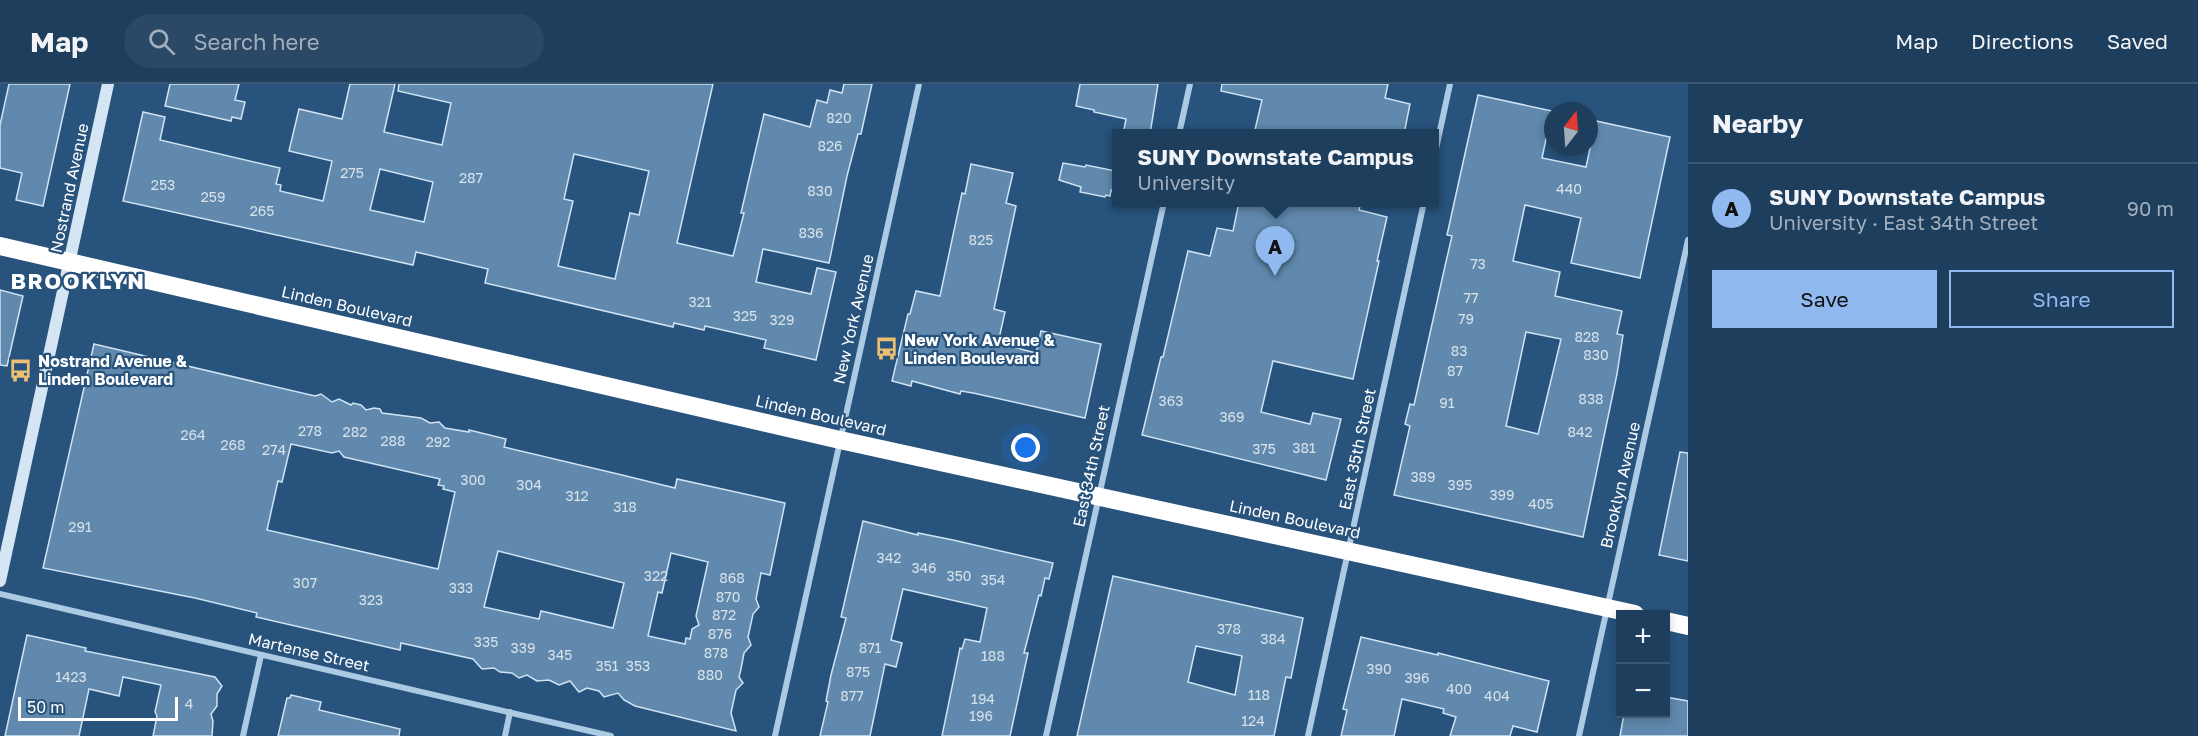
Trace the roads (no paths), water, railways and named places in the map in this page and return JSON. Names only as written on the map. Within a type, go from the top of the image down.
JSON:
[{"type":"highway","name":"Linden Boulevard","points":[[0,246],[840,440],[1616,610]]},
{"type":"highway","points":[[1670,622],[1688,626]]},
{"type":"main road","name":"Nostrand Avenue","points":[[0,581],[108,84]]},
{"type":"street","name":"New York Avenue","points":[[775,736],[919,84]]},
{"type":"street","points":[[1180,129],[1190,84]]},
{"type":"street","points":[[1439,135],[1450,84]]},
{"type":"street","name":"East 34th Street","points":[[1046,736],[1163,207]]},
{"type":"street","name":"East 35th Street","points":[[1308,736],[1423,207]]},
{"type":"street","name":"Brooklyn Avenue","points":[[1579,736],[1688,240]]},
{"type":"street","name":"Martense Street","points":[[0,594],[611,736]]},
{"type":"street","points":[[243,736],[261,655]]},
{"type":"street","points":[[505,736],[510,712]]},
{"type":"place","name":"SUNY Downstate Campus","points":[[1275,276]]},
{"type":"place","name":"New York Avenue & Linden Boulevard","points":[[886,349]]},
{"type":"place","name":"Nostrand Avenue & Linden Boulevard","points":[[20,370]]},
{"type":"district","name":"BROOKLYN","points":[[78,280]]}]
